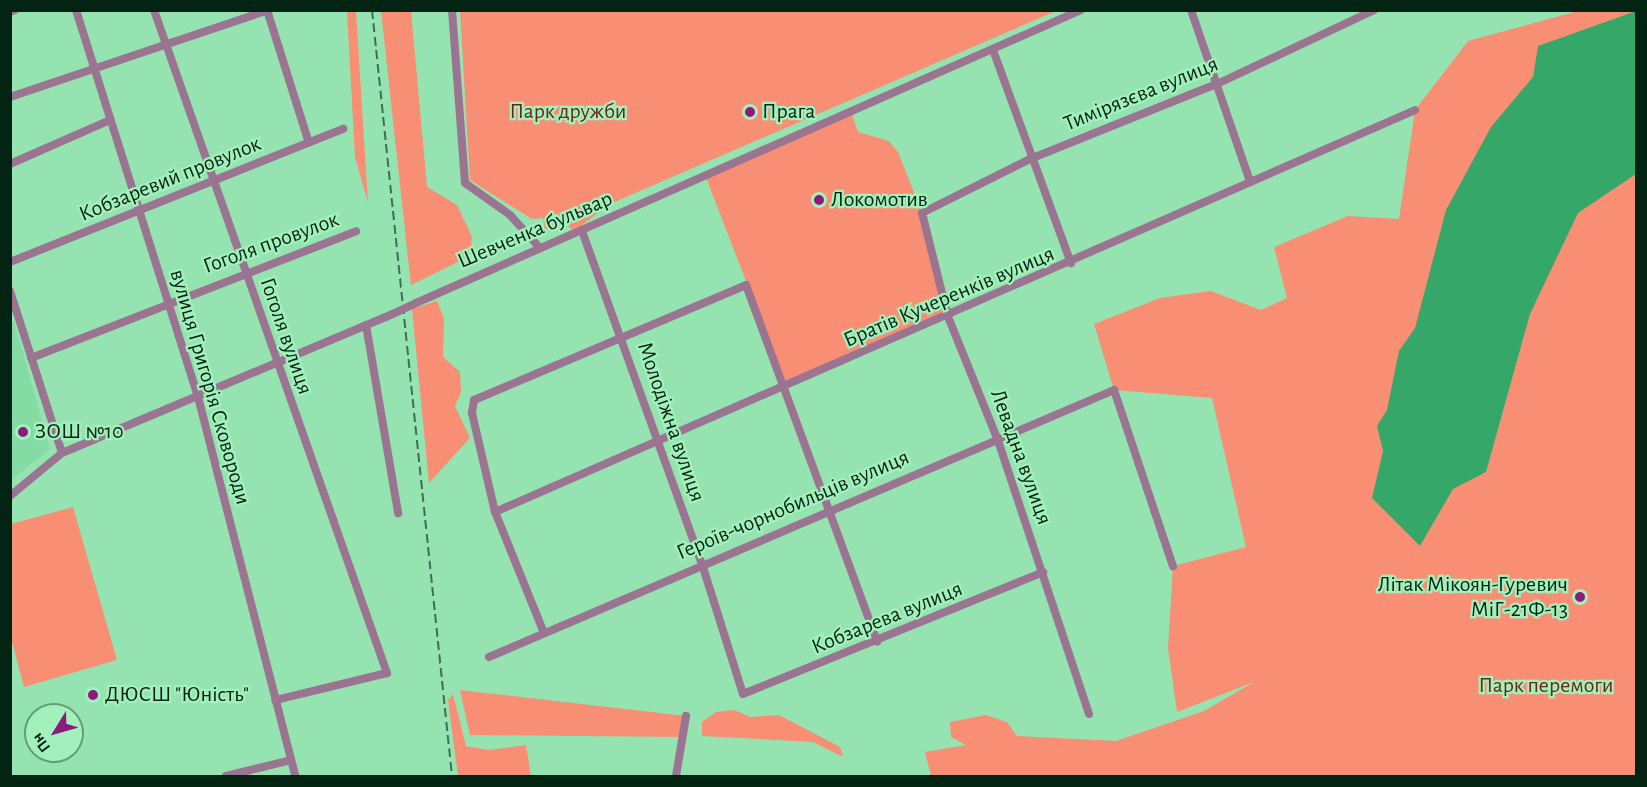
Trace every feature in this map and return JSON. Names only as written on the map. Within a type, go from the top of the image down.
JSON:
[{"type":"street","points":[[10,12],[15,10]]},
{"type":"street","name":"вулиця Григорія Сковороди","points":[[76,10],[197,393],[295,777]]},
{"type":"street","name":"Гоголя вулиця","points":[[154,10],[275,361],[387,673],[275,699]]},
{"type":"street","points":[[452,10],[465,183],[510,215],[539,247]]},
{"type":"street","name":"Шевченка бульвар","points":[[10,495],[62,453],[197,393],[386,317],[539,247],[582,231],[1081,10]]},
{"type":"street","points":[[1191,10],[1251,181]]},
{"type":"street","name":"Тимірязєва вулиця","points":[[922,213],[1030,159],[1217,84],[1374,10]]},
{"type":"street","points":[[10,97],[268,11],[309,143]]},
{"type":"street","points":[[993,50],[1030,159],[1071,263]]},
{"type":"street","name":"Братів Кучеренків вулиця","points":[[495,512],[658,444],[1415,110]]},
{"type":"street","points":[[10,164],[110,120]]},
{"type":"street","name":"Кобзаревий провулок","points":[[10,262],[138,210],[213,183],[343,129]]},
{"type":"street","name":"Левадна вулиця","points":[[922,213],[948,317],[997,438],[1089,714]]},
{"type":"street","name":"Гоголя провулок","points":[[31,357],[167,300],[356,231]]},
{"type":"street","name":"Молодіжна вулиця","points":[[582,231],[623,338],[658,444],[702,564],[743,694]]},
{"type":"street","points":[[544,633],[495,512],[472,413],[474,400],[746,285],[787,387],[877,642]]},
{"type":"street","points":[[10,291],[13,307],[62,453]]},
{"type":"street","points":[[366,325],[398,513]]},
{"type":"street","name":"Героїв-чорнобильців вулиця","points":[[489,657],[829,509],[1114,390],[1173,566]]},
{"type":"street","name":"Кобзарева вулиця","points":[[743,694],[877,642],[1043,572]]},
{"type":"street","points":[[676,777],[686,716]]},
{"type":"street","points":[[226,777],[291,760]]},
{"type":"shaded area","points":[[1636,11],[1636,174],[1578,213],[1530,314],[1486,472],[1453,489],[1420,546],[1372,498],[1383,451],[1377,426],[1387,410],[1399,351],[1415,328],[1446,210],[1491,127],[1533,77],[1538,46]]},
{"type":"shaded area","points":[[14,321],[50,449],[11,480],[10,322]]},
{"type":"green space","points":[[347,11],[356,11],[368,203],[355,157]]},
{"type":"green space","points":[[381,11],[411,11],[427,187],[457,205],[472,237],[470,256],[411,285]]},
{"type":"green space","name":"Парк дружби","points":[[460,11],[1056,11],[610,204],[574,231],[561,220],[545,230],[543,218],[532,219],[470,180]]},
{"type":"green space","name":"Парк перемоги","points":[[1578,11],[1636,11],[1636,776],[931,776],[925,752],[966,745],[951,737],[950,722],[986,715],[1007,722],[1017,736],[1116,741],[1204,711],[1254,682],[1177,712],[1168,648],[1173,566],[1246,547],[1212,398],[1114,390],[1094,324],[1160,298],[1211,291],[1261,310],[1287,298],[1274,247],[1348,216],[1399,219],[1415,110],[1468,41]]},
{"type":"green space","points":[[851,112],[858,132],[889,141],[898,152],[922,213],[948,317],[787,387],[705,175]]},
{"type":"green space","points":[[437,301],[444,318],[443,357],[460,372],[461,392],[455,406],[470,438],[429,483],[412,309]]},
{"type":"green space","points":[[73,507],[117,660],[24,687],[11,638],[11,524]]},
{"type":"green space","points":[[460,690],[686,716],[682,737],[470,735]]},
{"type":"green space","points":[[453,694],[466,746],[489,750],[526,745],[531,776],[458,776],[448,700]]},
{"type":"green space","points":[[734,710],[751,717],[779,715],[840,747],[843,757],[813,742],[702,736],[702,722],[716,712]]},
{"type":"railway","points":[[372,10],[452,776]]},
{"type":"place","name":"Прага","points":[[750,112]]},
{"type":"place","name":"Локомотив","points":[[819,200]]},
{"type":"place","name":"ЗОШ №10","points":[[23,432]]},
{"type":"place","name":"Літак Мікоян-Гуревич МiГ-21Ф-13","points":[[1580,597]]},
{"type":"place","name":"ДЮСШ \"Юність\"","points":[[93,695]]}]
